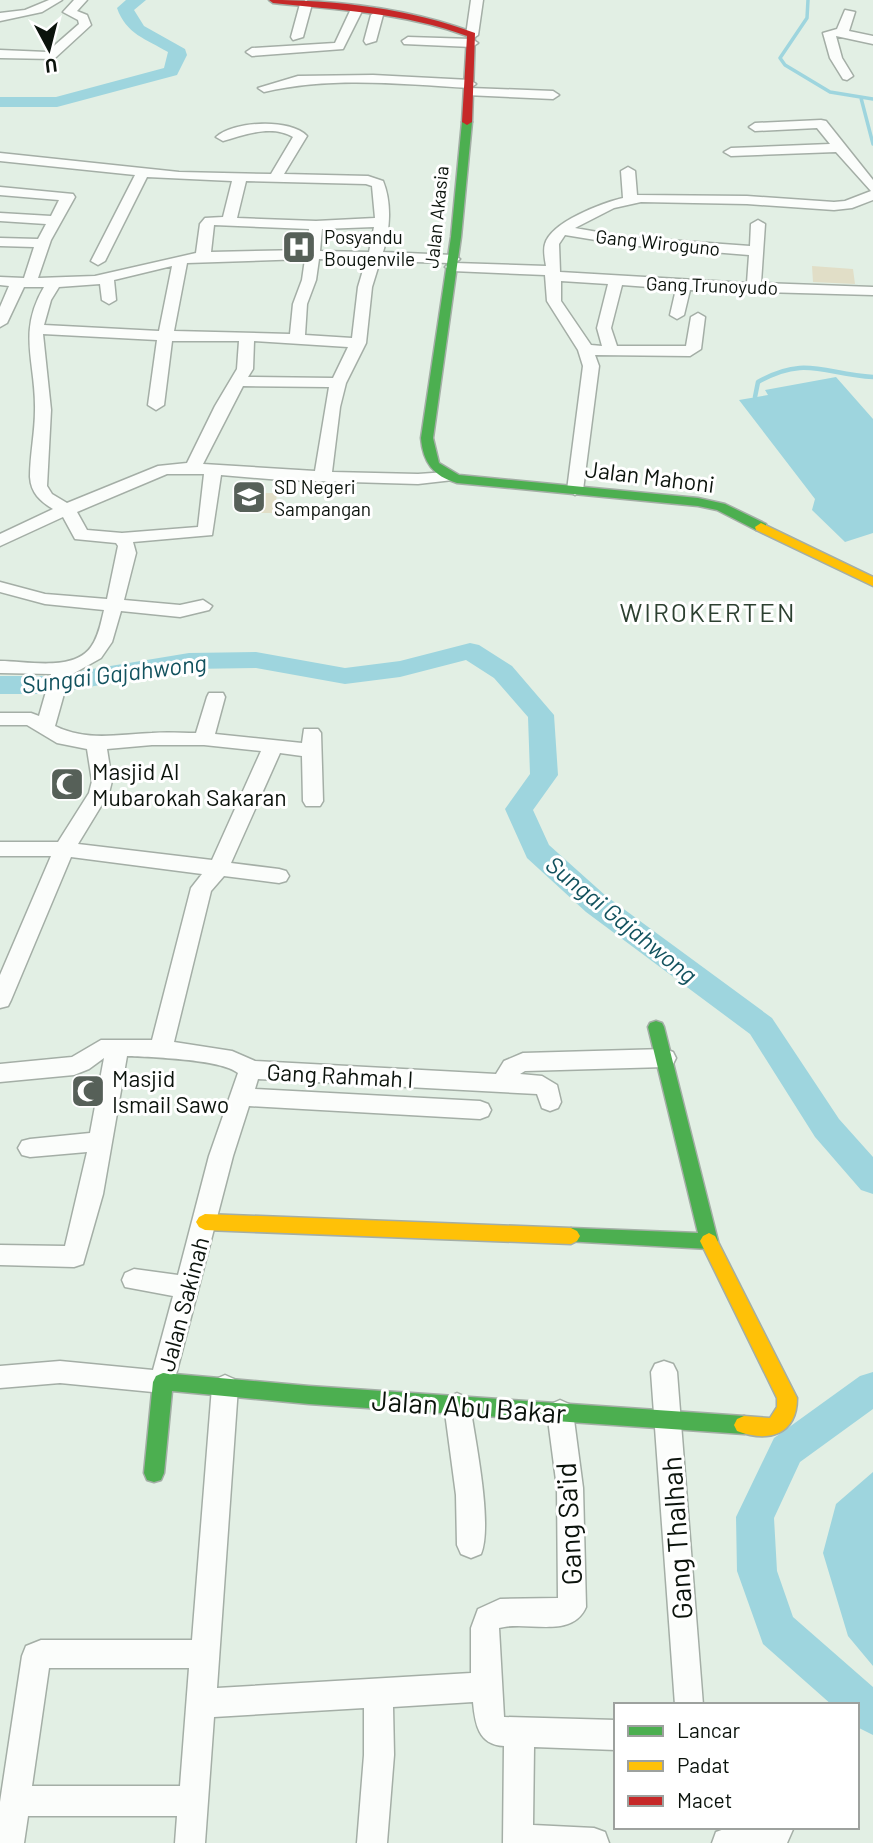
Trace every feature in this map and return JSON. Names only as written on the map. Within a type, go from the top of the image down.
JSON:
[{"type":"street","points":[[0,30],[10,13],[41,9],[56,0]]},
{"type":"street","points":[[0,54],[50,56],[85,25],[83,18],[69,12],[82,0]]},
{"type":"street","points":[[273,0],[462,29],[472,39]]},
{"type":"street","points":[[472,39],[477,0]]},
{"type":"street","points":[[297,37],[306,4]]},
{"type":"street","points":[[252,52],[339,46],[356,11]]},
{"type":"street","points":[[842,33],[849,12]]},
{"type":"street","points":[[370,41],[377,15]]},
{"type":"street","points":[[847,76],[836,58],[829,33],[870,36]]},
{"type":"street","points":[[408,41],[472,39]]},
{"type":"street","name":"Jalan Akasia","points":[[447,477],[430,464],[427,438],[453,260],[470,88],[472,39]]},
{"type":"street","points":[[264,88],[298,80],[373,79],[553,95]]},
{"type":"street","points":[[755,127],[816,123],[824,125],[857,171],[873,188]]},
{"type":"street","points":[[223,137],[248,129],[283,129],[299,133],[300,136],[275,178]]},
{"type":"street","points":[[731,152],[841,148]]},
{"type":"street","points":[[0,157],[143,172],[372,181],[380,187],[381,237],[365,287],[358,343],[338,383],[332,407],[323,476]]},
{"type":"street","points":[[0,164],[65,171],[57,184],[52,186],[0,181]]},
{"type":"street","points":[[628,171],[630,200]]},
{"type":"street","points":[[98,261],[143,172]]},
{"type":"street","points":[[229,220],[240,177]]},
{"type":"street","points":[[0,191],[67,196],[0,323]]},
{"type":"street","points":[[575,490],[591,366],[586,350],[554,301],[552,244],[561,230],[610,205],[630,200],[747,200],[834,206],[855,203],[873,195]]},
{"type":"street","points":[[0,217],[56,219]]},
{"type":"street","points":[[203,257],[206,223],[213,220],[316,225],[382,222]]},
{"type":"street","points":[[754,287],[758,224]]},
{"type":"street","points":[[297,340],[300,304],[309,280],[316,225]]},
{"type":"street","name":"Gang Wiroguno","points":[[561,230],[626,241],[755,251]]},
{"type":"street","points":[[0,242],[43,243]]},
{"type":"street","name":"Gang Trunoyudo","points":[[0,281],[23,283],[107,278],[203,257],[313,254],[364,257],[375,255],[552,268],[615,281],[873,291]]},
{"type":"street","points":[[156,405],[156,383],[177,294],[180,260]]},
{"type":"street","points":[[107,278],[109,300]]},
{"type":"street","points":[[55,281],[39,307],[34,344],[43,408],[39,486],[45,497],[68,511],[81,535],[122,538],[206,531],[213,470]]},
{"type":"street","points":[[611,349],[604,328],[615,281]]},
{"type":"street","points":[[677,315],[684,285]]},
{"type":"street","points":[[586,350],[690,351],[693,349],[698,317]]},
{"type":"street","points":[[35,329],[166,337],[247,336],[358,343]]},
{"type":"street","points":[[193,468],[223,406],[240,381],[247,358],[247,336]]},
{"type":"street","points":[[240,381],[338,383]]},
{"type":"street","points":[[2,538],[150,473],[193,468],[323,476],[429,479],[447,477]]},
{"type":"street","name":"Jalan Mahoni","points":[[447,477],[698,502],[721,507],[742,515],[873,582]]},
{"type":"street","points":[[45,729],[58,682],[97,653],[103,644],[127,553],[127,546],[122,538]]},
{"type":"street","points":[[0,587],[45,599],[180,611],[203,606]]},
{"type":"street","points":[[0,667],[58,682]]},
{"type":"street","points":[[204,739],[216,697]]},
{"type":"street","points":[[0,719],[31,719],[64,738],[96,744],[152,739],[204,739],[273,747],[311,742],[313,801]]},
{"type":"street","points":[[0,1000],[64,849],[99,793],[102,780],[96,744]]},
{"type":"street","points":[[161,1050],[201,887],[218,870],[273,747]]},
{"type":"street","points":[[0,849],[64,849],[279,876]]},
{"type":"street","points":[[205,1222],[709,1241],[656,1027]]},
{"type":"street","points":[[0,1255],[74,1257],[91,1194],[117,1048]]},
{"type":"street","name":"Gang Rahmah I","points":[[0,1073],[74,1066],[85,1063],[100,1050],[161,1050],[241,1062],[250,1070],[542,1085],[549,1091],[550,1102]]},
{"type":"street","points":[[507,1084],[506,1073],[511,1066],[523,1062],[665,1058]]},
{"type":"street","name":"Jalan Sakinah","points":[[0,1377],[60,1373],[163,1382],[221,1156],[250,1070]]},
{"type":"street","points":[[241,1097],[480,1110]]},
{"type":"street","points":[[30,1149],[99,1142]]},
{"type":"street","name":"Jalan Abu Bakar","points":[[163,1382],[775,1427],[787,1409],[787,1398],[709,1241]]},
{"type":"street","points":[[134,1280],[188,1287]]},
{"type":"street","name":"Gang Thalhah","points":[[664,1372],[689,1703]]},
{"type":"street","points":[[154,1473],[163,1382]]},
{"type":"street","points":[[190,1843],[225,1387]]},
{"type":"street","points":[[457,1405],[469,1495],[471,1545]]},
{"type":"street","name":"Gang Sa'id","points":[[486,1687],[485,1628],[488,1619],[500,1613],[565,1612],[572,1607],[570,1488],[560,1412]]},
{"type":"street","points":[[9,1843],[36,1656],[205,1654]]},
{"type":"street","points":[[201,1703],[486,1687],[490,1724],[498,1731],[614,1735]]},
{"type":"street","points":[[372,1843],[379,1755],[378,1691]]},
{"type":"street","points":[[519,1733],[518,1841],[594,1843]]},
{"type":"street","points":[[16,1801],[194,1801]]},
{"type":"street","points":[[727,1843],[768,1840],[778,1829]]},
{"type":"shaded area","points":[[812,266],[853,269],[855,284],[813,282]]},
{"type":"shaded area","points":[[241,493],[277,493],[275,513],[238,513]]},
{"type":"water","points":[[836,377],[873,419],[873,533],[845,542],[812,510],[815,499],[739,400],[768,395],[765,390]]},
{"type":"water","points":[[873,1472],[873,1666],[848,1636],[823,1553],[836,1504]]},
{"type":"waterway","points":[[0,102],[57,102],[171,71],[178,55],[176,49],[145,34],[128,17],[125,8],[138,0]]},
{"type":"waterway","points":[[808,0],[807,18],[780,58],[785,65],[830,92],[873,99]]},
{"type":"waterway","points":[[861,98],[873,144]]},
{"type":"waterway","points":[[755,397],[758,382],[789,369],[815,368],[873,377]]},
{"type":"waterway","name":"Sungai Gajahwong","points":[[0,685],[50,685],[189,661],[256,660],[345,676],[400,669],[470,651],[503,672],[541,715],[544,775],[519,809],[537,851],[596,904],[761,1026],[827,1128],[873,1180]]},
{"type":"waterway","name":"Sungai Gajahwong","points":[[873,1388],[787,1450],[755,1517],[757,1571],[777,1630],[873,1714]]},
{"type":"traffic: fast","points":[[467,122],[456,237],[427,438],[434,464],[443,473],[457,479],[698,502],[721,507],[761,527]]},
{"type":"traffic: fast","points":[[571,1236],[709,1241],[656,1027]]},
{"type":"traffic: fast","points":[[154,1473],[163,1382],[309,1395],[744,1425]]},
{"type":"traffic: slow","points":[[761,527],[873,582]]},
{"type":"traffic: slow","points":[[205,1222],[571,1236]]},
{"type":"traffic: slow","points":[[709,1241],[787,1398],[787,1409],[775,1427],[744,1425]]},
{"type":"traffic: jam","points":[[273,0],[402,16],[452,27],[472,35],[467,122]]},
{"type":"place","name":"Posyandu Bougenvile","points":[[299,247]]},
{"type":"place","name":"SD Negeri Sampangan","points":[[249,497]]},
{"type":"place","name":"Masjid Al Mubarokah Sakaran","points":[[67,784]]},
{"type":"place","name":"Masjid Ismail Sawo","points":[[88,1091]]},
{"type":"district","name":"WIROKERTEN","points":[[708,611]]}]
